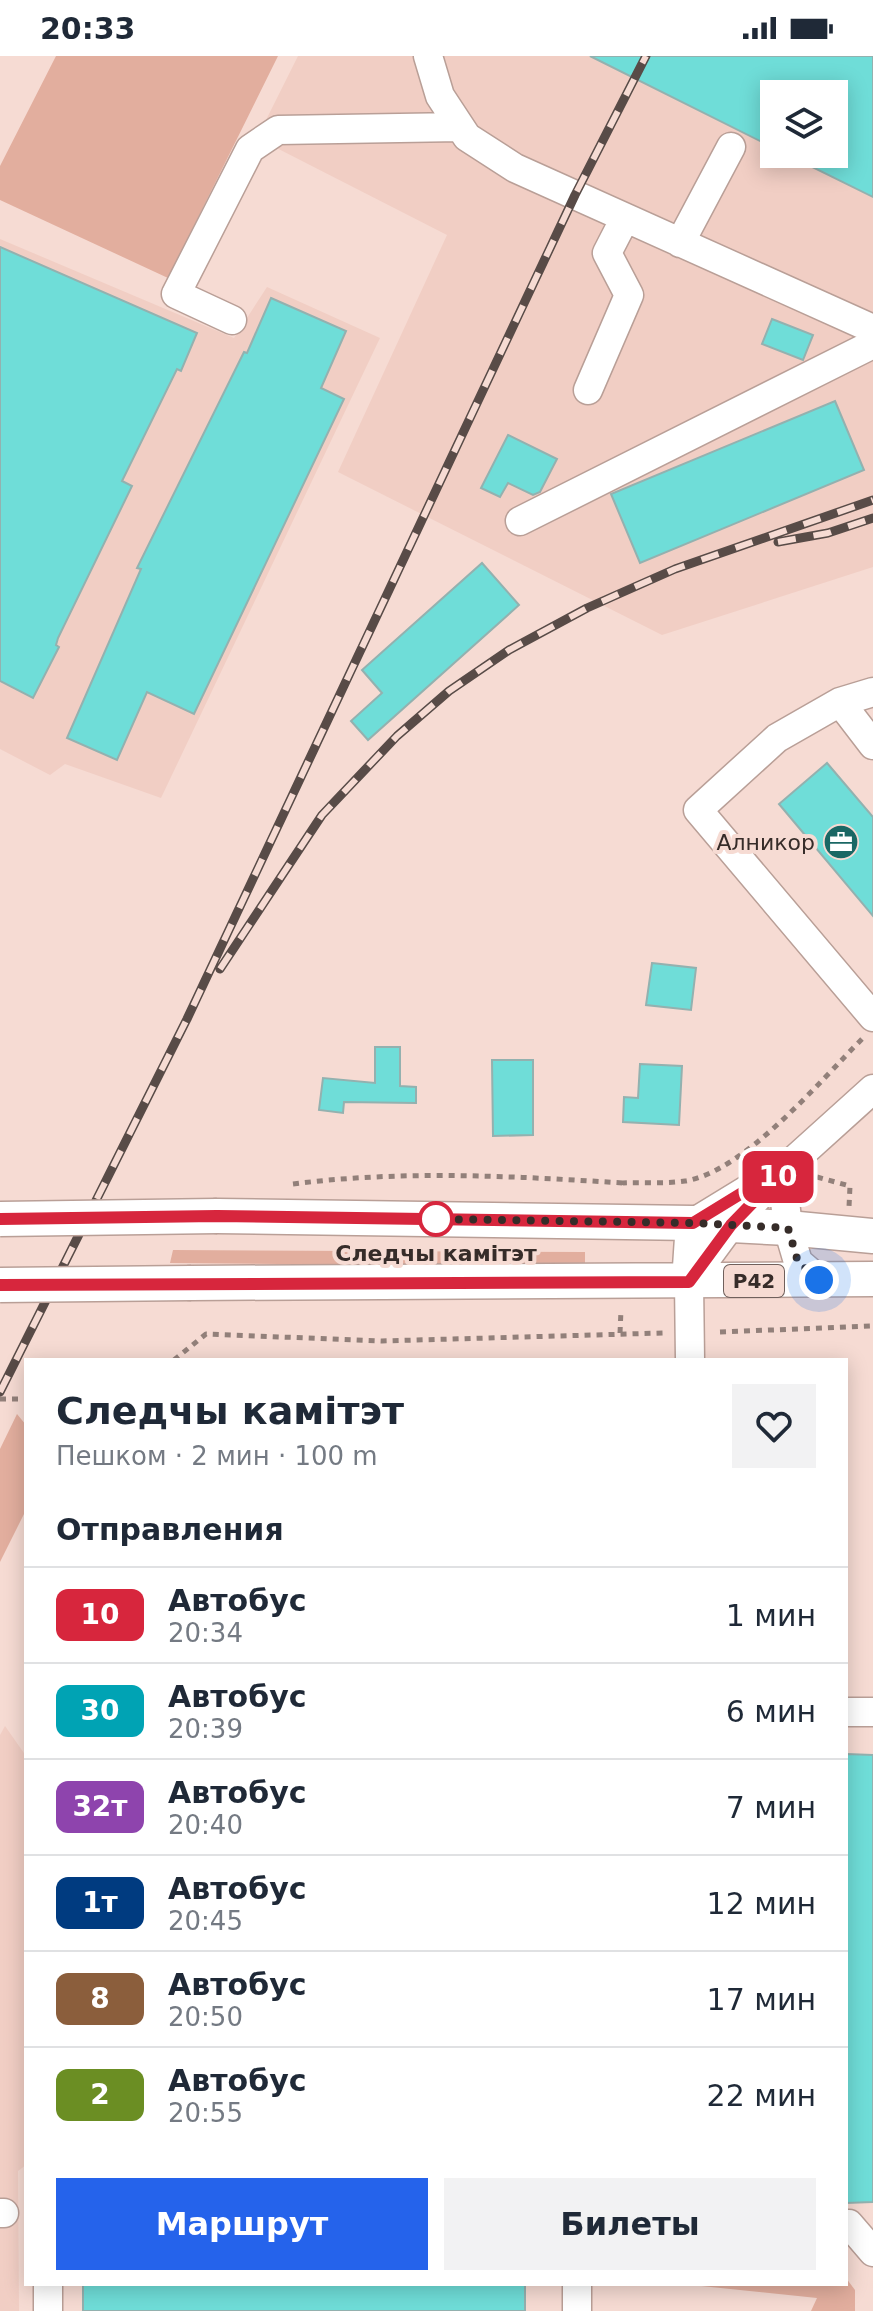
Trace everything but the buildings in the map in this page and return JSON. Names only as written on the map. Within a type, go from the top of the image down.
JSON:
[{"type":"main road","points":[[0,1219],[217,1216],[693,1223],[873,1236]]},
{"type":"main road","points":[[689,1282],[693,1223]]},
{"type":"main road","name":"Р42","points":[[0,1285],[873,1279]]},
{"type":"street","points":[[428,56],[440,96],[467,137],[515,168],[873,329]]},
{"type":"street","points":[[232,320],[176,294],[250,149],[278,130],[460,127]]},
{"type":"street","points":[[680,243],[731,147]]},
{"type":"street","points":[[588,390],[629,295],[607,253],[625,218]]},
{"type":"street","points":[[520,521],[873,344]]},
{"type":"street","points":[[873,692],[840,702],[777,738],[698,810],[873,1017]]},
{"type":"street","points":[[840,702],[873,745]]},
{"type":"street","points":[[690,1358],[689,1282],[731,1225],[791,1163],[873,1089]]},
{"type":"street","points":[[693,1223],[791,1163]]},
{"type":"street","points":[[791,1163],[785,1201],[788,1228],[798,1262],[819,1280]]},
{"type":"street","points":[[848,1712],[873,1712]]},
{"type":"street","points":[[848,2224],[873,2252]]},
{"type":"street","points":[[48,2286],[48,2311]]},
{"type":"street","points":[[577,2286],[577,2311]]},
{"type":"path","points":[[287,1185],[346,1177],[499,1176],[623,1183],[687,1181],[729,1164],[774,1126],[873,1028]]},
{"type":"path","points":[[817,1177],[850,1186]]},
{"type":"path","points":[[623,1183],[623,1193]]},
{"type":"path","points":[[620,1333],[621,1305]]},
{"type":"path","points":[[720,1332],[873,1326]]},
{"type":"path","points":[[176,1358],[206,1334],[382,1341],[664,1333]]},
{"type":"path","points":[[0,1399],[24,1399]]},
{"type":"shaded area","points":[[56,56],[278,56],[168,278],[0,200],[0,166]]},
{"type":"shaded area","points":[[298,56],[873,56],[873,567],[662,635],[338,472],[447,235],[257,138]]},
{"type":"shaded area","points":[[0,239],[234,338],[267,287],[380,338],[161,798],[65,764],[50,775],[0,749]]},
{"type":"shaded area","points":[[173,1250],[585,1252],[585,1267],[170,1263]]},
{"type":"shaded area","points":[[17,1414],[24,1423],[24,1514],[0,1562],[0,1449]]},
{"type":"shaded area","points":[[5,1726],[24,1753],[24,2166],[18,2171],[19,2311],[0,2311],[0,1735]]},
{"type":"shaded area","points":[[848,2281],[855,2290],[855,2311],[811,2311],[817,2298],[701,2286],[848,2286]]},
{"type":"railway","points":[[0,1392],[187,1019],[575,195],[646,56]]},
{"type":"railway","points":[[220,969],[322,815],[397,736],[449,691],[509,650],[587,608],[675,569],[873,500]]},
{"type":"railway","points":[[778,542],[828,533],[873,518]]},
{"type":"bus line","name":"10","points":[[0,1219],[217,1216],[693,1223],[791,1163],[731,1225],[689,1282],[0,1285]]},
{"type":"place","name":"Алникор","points":[[841,842]]},
{"type":"place","name":"Следчы камітэт","points":[[436,1219]]},
{"type":"route","points":[[436,1219],[433,1219],[693,1223],[788,1228],[798,1262],[819,1280]]}]
